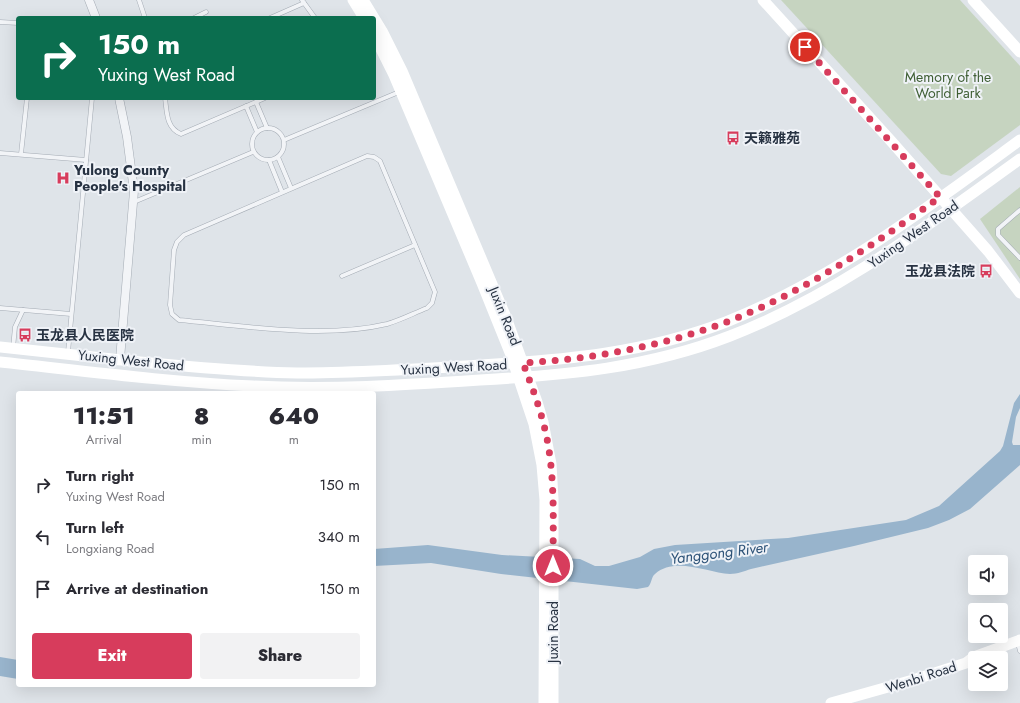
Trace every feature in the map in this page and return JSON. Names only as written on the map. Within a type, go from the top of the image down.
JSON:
[{"type":"main road","points":[[353,0],[363,16]]},
{"type":"main road","name":"Juxin Road","points":[[363,0],[373,16]]},
{"type":"main road","points":[[763,0],[988,251],[1020,293]]},
{"type":"main road","points":[[973,0],[1020,52]]},
{"type":"main road","name":"Juxin Road","points":[[376,21],[402,71],[490,279],[523,378],[543,422],[551,464],[553,499],[549,555],[553,703]]},
{"type":"main road","name":"Juxin Road","points":[[376,39],[401,91],[485,290],[518,363]]},
{"type":"main road","name":"Yuxing West Road","points":[[0,347],[214,369],[296,373],[378,371],[518,363],[568,359],[621,351],[674,339],[725,322],[778,299],[831,270],[884,238],[1020,140]]},
{"type":"main road","name":"Yuxing West Road","points":[[0,362],[213,384],[316,388],[523,378],[569,374],[624,366],[678,354],[730,336],[784,312],[838,283],[892,250],[1020,159]]},
{"type":"main road","name":"Juxin Road","points":[[544,703],[549,589]]},
{"type":"main road","name":"Wenbi Road","points":[[1007,651],[1020,646]]},
{"type":"main road","name":"Wenbi Road","points":[[999,651],[1020,646]]},
{"type":"main road","name":"Wenbi Road","points":[[831,703],[881,690],[968,664]]},
{"type":"street","points":[[89,0],[95,16]]},
{"type":"street","points":[[119,100],[131,164],[134,191],[120,359]]},
{"type":"lane","points":[[139,0],[144,16]]},
{"type":"lane","points":[[274,16],[303,1],[314,16]]},
{"type":"lane","points":[[198,16],[206,12]]},
{"type":"lane","points":[[0,22],[16,23]]},
{"type":"lane","points":[[284,140],[401,91]]},
{"type":"lane","points":[[21,154],[27,100]]},
{"type":"lane","points":[[68,354],[92,100]]},
{"type":"lane","points":[[165,100],[169,123],[174,130],[181,134],[260,100]]},
{"type":"lane","points":[[256,102],[267,128]]},
{"type":"lane","points":[[246,106],[257,132]]},
{"type":"lane","points":[[267,128],[271,128],[279,133],[284,140],[283,150],[278,157],[269,160],[260,158],[253,152],[252,143],[257,132],[267,128]]},
{"type":"lane","points":[[0,152],[86,160]]},
{"type":"lane","points":[[133,202],[253,152]]},
{"type":"lane","points":[[368,156],[374,157],[380,161],[435,292],[433,300],[427,308],[388,324],[355,328],[306,330],[179,320],[175,318],[172,314],[170,305],[174,250],[180,238],[188,232],[282,192],[368,156]]},
{"type":"lane","points":[[278,157],[291,188]]},
{"type":"lane","points":[[269,160],[282,192]]},
{"type":"lane","points":[[1020,210],[998,229],[998,235],[1020,258]]},
{"type":"lane","points":[[342,276],[415,245]]},
{"type":"lane","points":[[0,308],[72,314]]},
{"type":"lane","points":[[13,348],[15,327],[23,310]]},
{"type":"green space","name":"Memory of the World Park","points":[[781,0],[960,0],[1020,66],[1020,125],[951,176],[941,174]]},
{"type":"green space","points":[[1020,187],[1020,279],[980,219]]},
{"type":"water","name":"Yanggong River","points":[[1020,394],[1020,408],[1016,417],[1012,442],[1013,445],[1020,445],[1020,465],[970,509],[949,520],[928,528],[751,569],[736,574],[721,573],[692,567],[672,566],[655,574],[648,587],[637,589],[501,574],[431,563],[376,566],[376,549],[428,545],[502,555],[580,559],[595,566],[609,566],[640,557],[654,549],[675,545],[788,538],[906,520],[939,506],[1000,451],[1003,446],[1014,403]]},
{"type":"water","points":[[0,657],[16,660],[16,679],[0,676]]},
{"type":"place","name":"天籁雅苑","points":[[733,138]]},
{"type":"place","name":"Yulong County People's Hospital","points":[[63,178]]},
{"type":"place","name":"玉龙县法院","points":[[986,271]]},
{"type":"place","name":"玉龙县人民医院","points":[[25,335]]},
{"type":"route","points":[[553,566],[553,482],[548,443],[537,402],[523,363],[594,356],[647,346],[674,339],[725,322],[778,299],[831,270],[884,238],[940,197],[805,47]]}]
